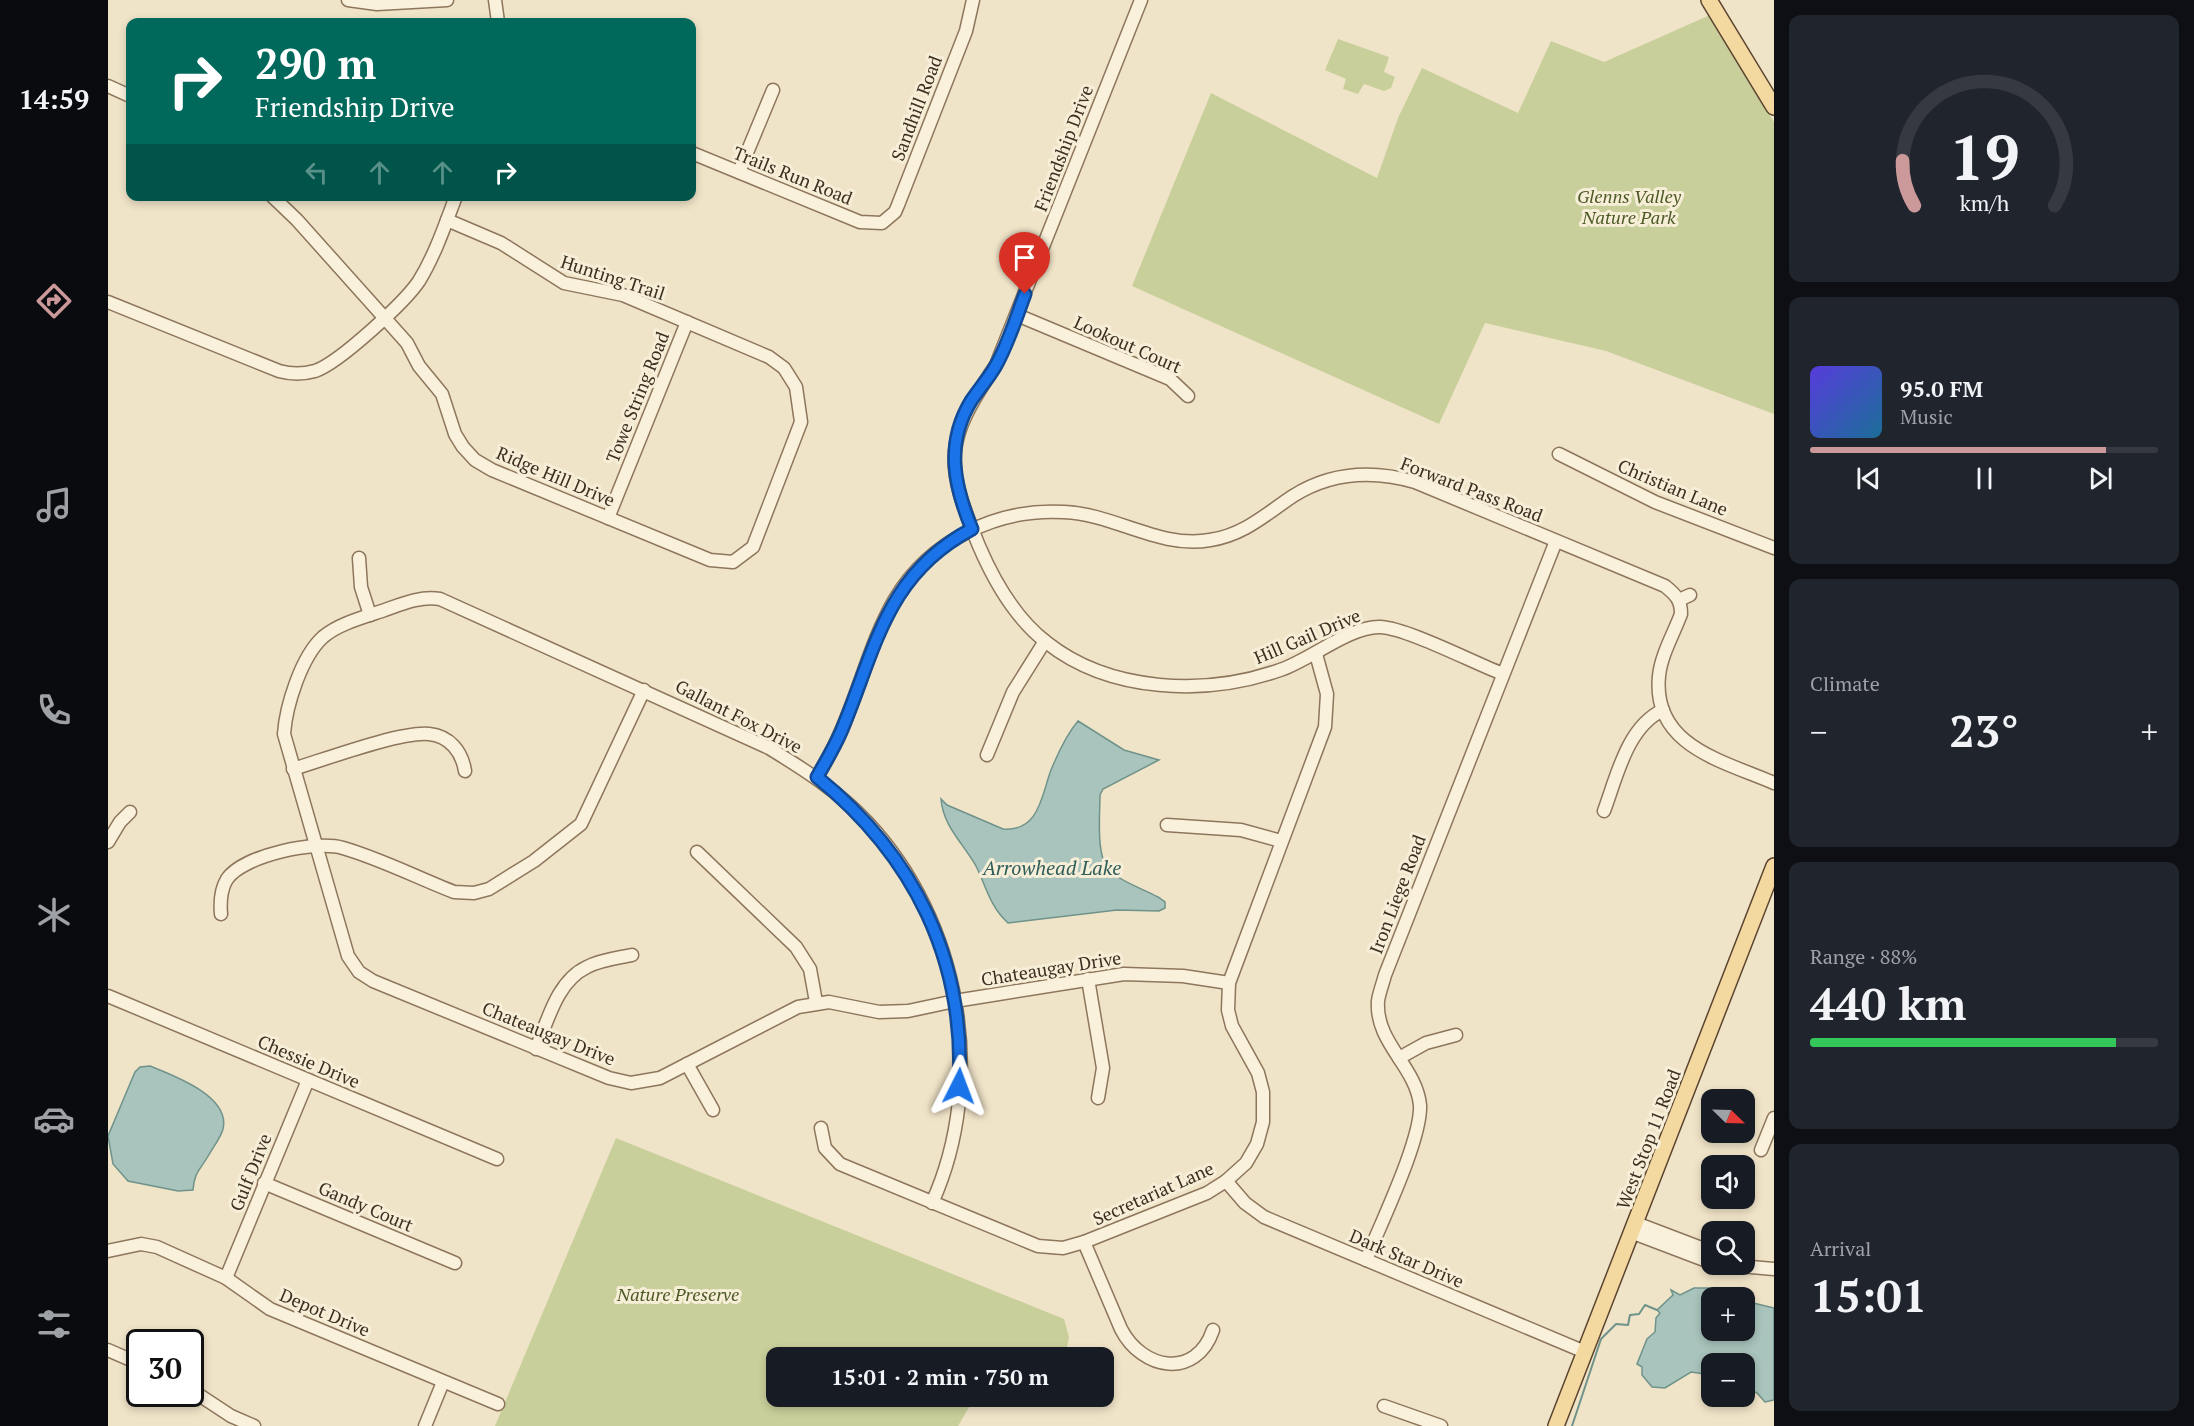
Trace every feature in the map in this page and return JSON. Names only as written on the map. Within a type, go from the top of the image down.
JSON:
[{"type":"main road","points":[[1709,0],[1774,107]]},
{"type":"main road","name":"West Stop 11 Road","points":[[1556,1426],[1774,866]]},
{"type":"street","points":[[348,0],[406,4],[447,0]]},
{"type":"street","points":[[495,0],[497,18]]},
{"type":"street","name":"Sandhill Road","points":[[882,223],[895,212],[898,205],[966,31],[973,0]]},
{"type":"street","name":"Friendship Drive","points":[[972,529],[957,490],[954,449],[959,426],[970,403],[996,365],[1141,0]]},
{"type":"street","points":[[108,86],[126,94]]},
{"type":"street","points":[[739,172],[773,90]]},
{"type":"street","name":"Trails Run Road","points":[[696,155],[860,222],[871,225],[882,223]]},
{"type":"street","name":"Ridge Hill Drive","points":[[277,201],[407,344],[419,366],[442,394],[455,434],[476,460],[492,470],[710,560],[721,563],[736,560]]},
{"type":"street","points":[[108,302],[287,373],[314,371],[328,365],[384,318],[417,283],[454,201]]},
{"type":"street","name":"Hunting Trail","points":[[447,220],[501,243],[564,283],[623,295],[769,357],[784,368],[796,387],[802,410],[797,437],[753,546],[736,560]]},
{"type":"street","name":"Lookout Court","points":[[1017,315],[1170,379],[1188,396]]},
{"type":"street","name":"Towe String Road","points":[[608,518],[687,322]]},
{"type":"street","name":"Christian Lane","points":[[1559,454],[1655,502],[1774,548]]},
{"type":"street","name":"Forward Pass Road","points":[[972,529],[1022,514],[1067,512],[1104,518],[1163,539],[1208,541],[1248,528],[1294,496],[1321,482],[1350,475],[1375,474],[1415,482],[1665,586],[1684,598],[1681,614],[1659,675],[1663,710],[1669,724],[1681,739],[1701,752],[1774,783]]},
{"type":"street","points":[[817,777],[840,735],[895,598],[910,577],[934,553],[972,529]]},
{"type":"street","name":"Hill Gail Drive","points":[[972,529],[1003,593],[1026,622],[1045,641],[1064,655],[1096,670],[1140,682],[1174,686],[1208,686],[1249,680],[1281,670],[1357,632],[1380,627],[1400,632],[1503,674]]},
{"type":"street","name":"Iron Liege Road","points":[[1366,1260],[1419,1125],[1420,1106],[1416,1087],[1386,1041],[1379,1019],[1378,1000],[1385,975],[1556,541]]},
{"type":"street","points":[[359,558],[361,587],[370,615]]},
{"type":"street","name":"Gallant Fox Drive","points":[[370,615],[416,599],[440,599],[769,748],[817,777],[867,822],[908,876],[938,937],[955,1001],[961,1054],[958,1102],[945,1168],[932,1203]]},
{"type":"street","name":"Chateaugay Drive","points":[[370,615],[324,637],[309,654],[286,714],[284,734],[348,956],[359,972],[373,981],[609,1078],[631,1083],[660,1078],[798,1007],[816,1002],[894,1013],[1088,979],[1154,973],[1228,983]]},
{"type":"street","points":[[987,755],[1013,692],[1045,641]]},
{"type":"street","name":"Secretariat Lane","points":[[821,1128],[825,1148],[840,1164],[1038,1246],[1063,1248],[1084,1242],[1207,1193],[1226,1181],[1246,1163],[1257,1144],[1265,1107],[1258,1074],[1232,1026],[1228,1011],[1228,983],[1325,728],[1327,694],[1316,654]]},
{"type":"street","points":[[221,914],[223,889],[235,870],[252,862],[316,845],[342,848],[454,892],[474,893],[489,889],[543,854],[580,824],[644,690]]},
{"type":"street","points":[[1604,810],[1635,735],[1643,722],[1663,710]]},
{"type":"street","points":[[293,769],[406,736],[429,734],[447,739],[460,752],[465,771]]},
{"type":"street","points":[[108,842],[120,822],[130,812]]},
{"type":"street","points":[[1167,825],[1241,830],[1281,842]]},
{"type":"street","points":[[697,852],[796,947],[810,969],[816,1002]]},
{"type":"street","points":[[536,1048],[559,994],[570,978],[587,966],[632,955]]},
{"type":"street","points":[[1088,979],[1103,1068],[1098,1098]]},
{"type":"street","name":"Chessie Drive","points":[[108,996],[497,1159]]},
{"type":"street","points":[[1399,1058],[1426,1043],[1456,1035]]},
{"type":"street","points":[[687,1064],[713,1110]]},
{"type":"street","name":"Gulf Drive","points":[[226,1278],[308,1080]]},
{"type":"street","points":[[1761,1150],[1774,1118]]},
{"type":"street","name":"Dark Star Drive","points":[[1226,1181],[1245,1203],[1264,1217],[1585,1352]]},
{"type":"street","name":"Gandy Court","points":[[264,1184],[454,1263]]},
{"type":"street","points":[[1635,1228],[1701,1249]]},
{"type":"street","points":[[1635,1228],[1701,1258]]},
{"type":"street","points":[[1084,1242],[1120,1329],[1138,1353],[1151,1360],[1166,1363],[1185,1361],[1198,1355],[1208,1344],[1213,1330]]},
{"type":"street","name":"Depot Drive","points":[[108,1251],[124,1245],[141,1244],[157,1247],[226,1278],[270,1309],[498,1404]]},
{"type":"street","points":[[1755,1266],[1770,1269]]},
{"type":"street","points":[[1755,1268],[1770,1269]]},
{"type":"street","points":[[108,1350],[126,1358]]},
{"type":"street","points":[[425,1426],[443,1382]]},
{"type":"street","points":[[204,1398],[231,1416],[254,1426]]},
{"type":"street","points":[[1384,1406],[1441,1426]]},
{"type":"green space","name":"Glenns Valley Nature Park","points":[[1710,15],[1774,122],[1774,414],[1606,351],[1485,323],[1439,424],[1132,286],[1211,93],[1377,178],[1398,118],[1422,68],[1518,113],[1551,41],[1604,62]]},
{"type":"green space","points":[[1338,39],[1389,57],[1384,72],[1395,77],[1391,88],[1384,91],[1364,84],[1358,94],[1343,89],[1346,79],[1325,70]]},
{"type":"green space","name":"Nature Preserve","points":[[616,1138],[1064,1319],[1069,1337],[1067,1347],[766,1347],[766,1407],[969,1407],[958,1426],[495,1426]]},
{"type":"water","name":"Arrowhead Lake","points":[[1078,721],[1124,750],[1159,760],[1103,789],[1100,795],[1100,837],[1103,859],[1112,873],[1158,897],[1165,902],[1165,908],[1159,911],[1117,910],[1008,923],[993,903],[976,866],[945,818],[941,799],[947,805],[1003,829],[1025,824],[1038,809],[1056,757]]},
{"type":"water","points":[[150,1066],[198,1088],[218,1106],[223,1117],[222,1132],[196,1175],[193,1190],[178,1191],[128,1181],[113,1164],[108,1136],[135,1072],[140,1067]]},
{"type":"water","points":[[1694,1288],[1701,1288],[1701,1341],[1755,1341],[1755,1303],[1774,1308],[1774,1400],[1765,1402],[1755,1392],[1755,1353],[1701,1353],[1701,1374],[1691,1372],[1665,1388],[1652,1387],[1642,1375],[1642,1367],[1637,1364],[1647,1339],[1655,1332],[1656,1318],[1660,1313],[1657,1310],[1673,1295],[1671,1290],[1680,1295]]},
{"type":"waterway","points":[[1572,1426],[1601,1339],[1616,1324],[1628,1325],[1630,1315],[1639,1314],[1645,1305],[1657,1310]]},
{"type":"route","points":[[959,1086],[961,1054],[955,1001],[938,937],[921,899],[908,876],[867,822],[817,777],[840,735],[895,598],[910,577],[934,553],[972,529],[957,490],[954,468],[954,449],[959,426],[970,403],[996,365],[1025,294]]}]
